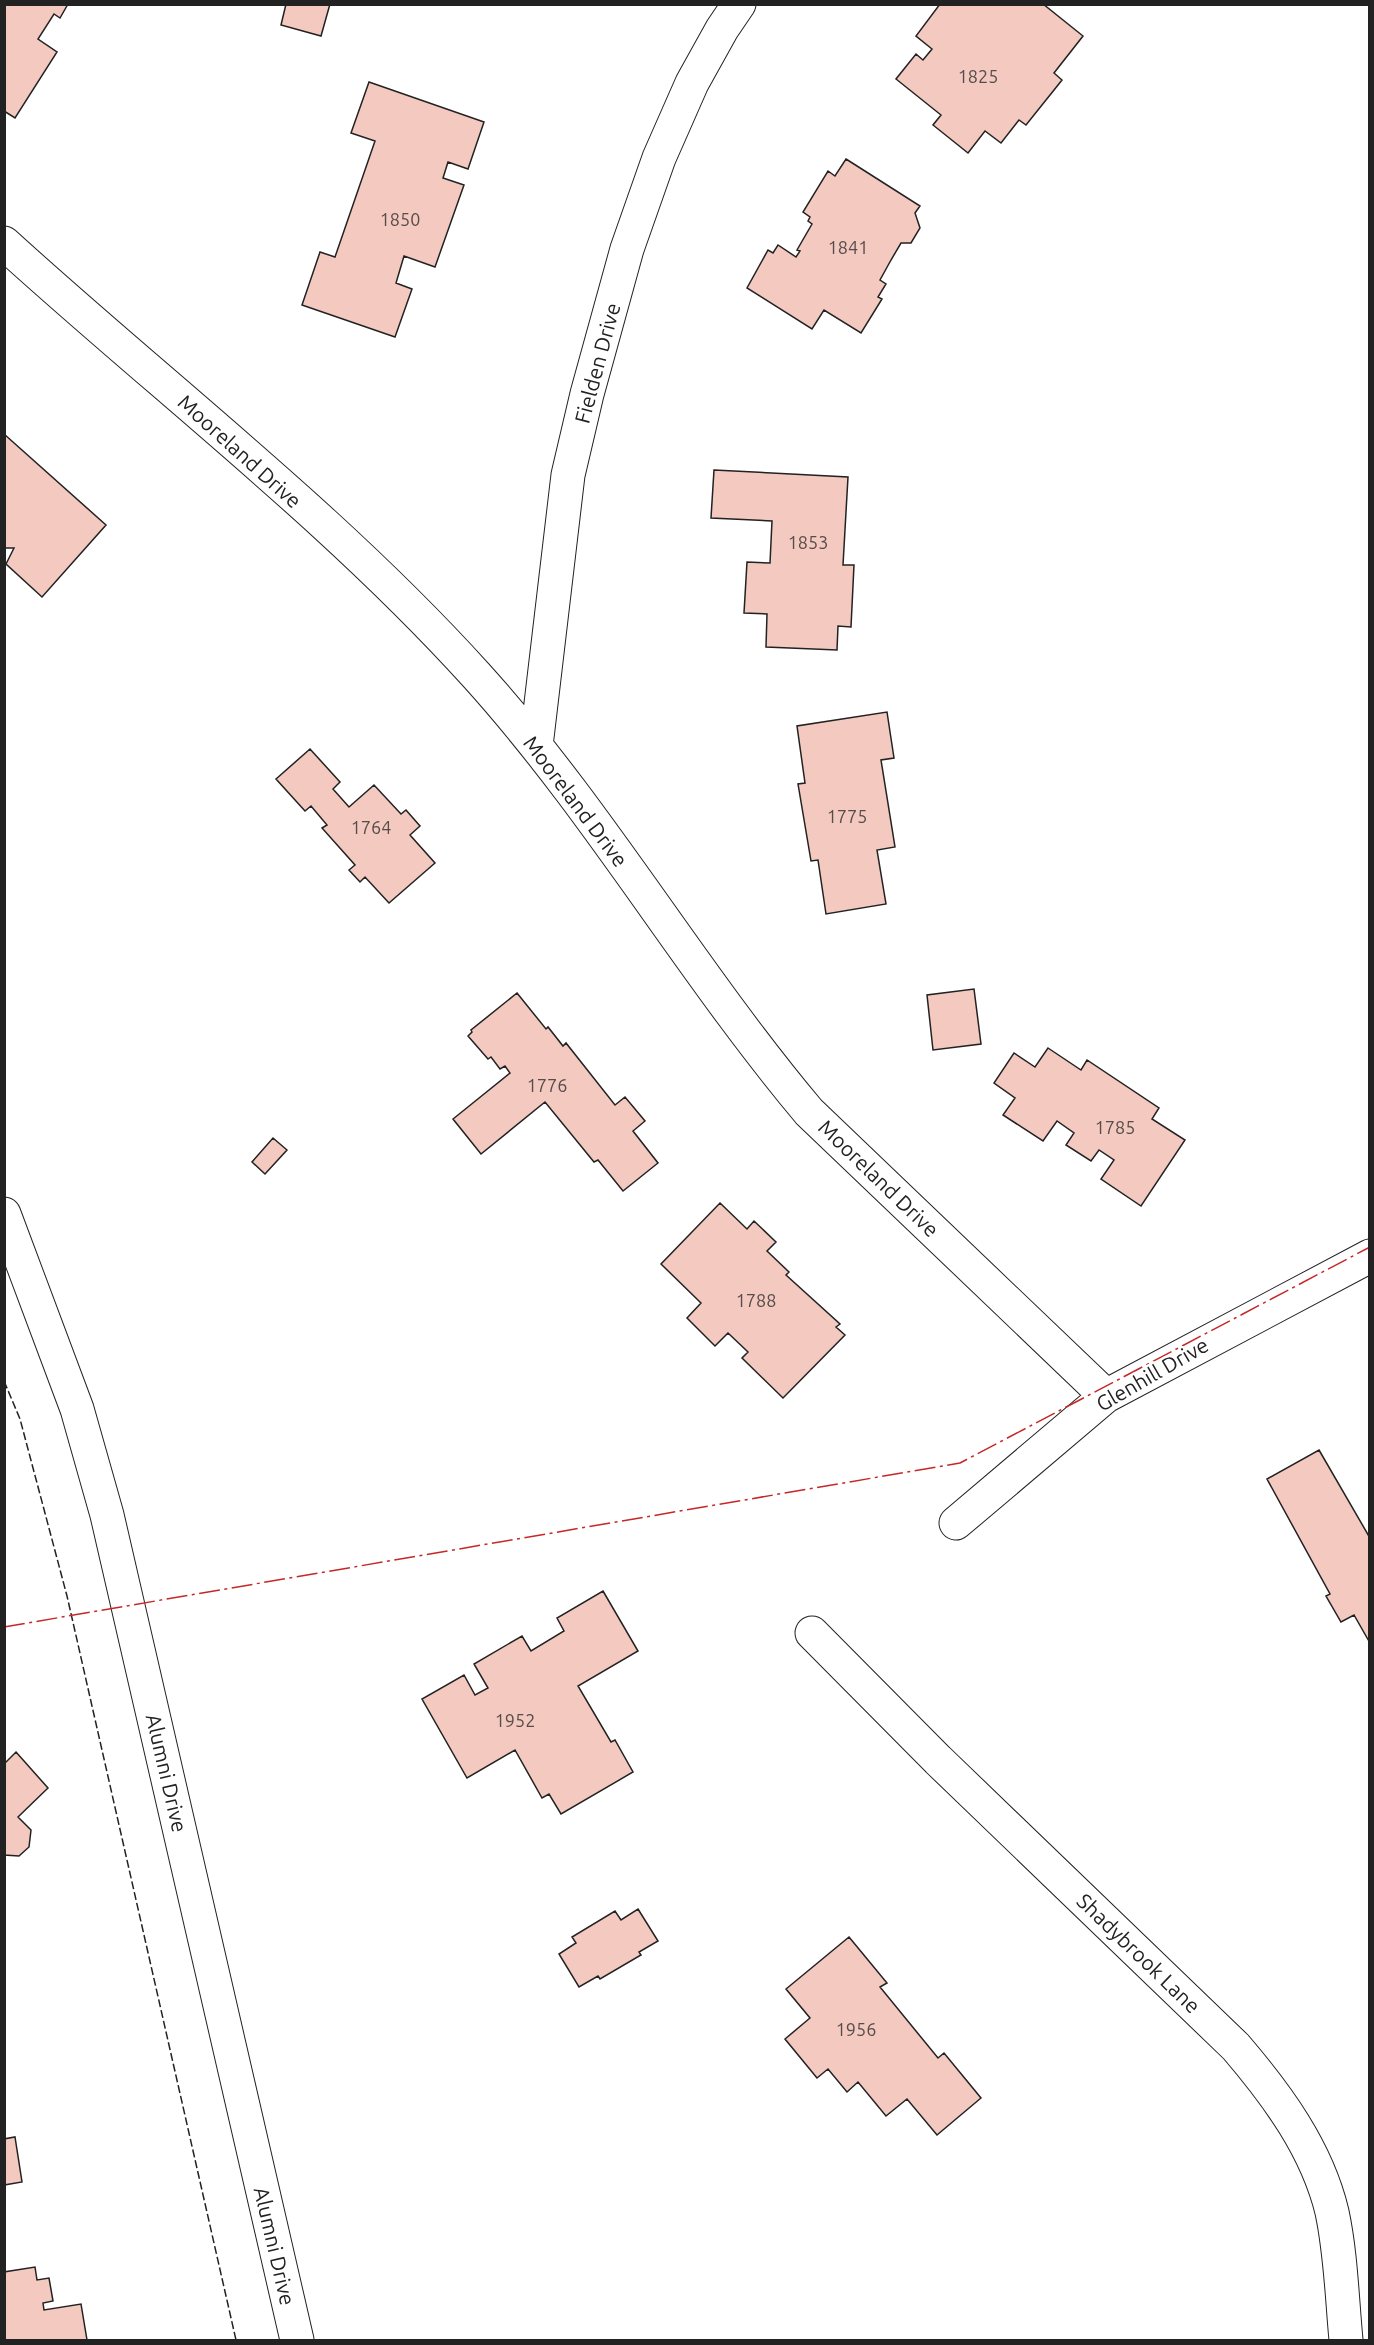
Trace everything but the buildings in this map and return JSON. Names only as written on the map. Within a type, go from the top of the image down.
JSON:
[{"type":"street","name":"Fielden Drive","points":[[536,746],[568,475],[587,394],[627,249],[658,158],[692,83],[722,29],[739,4]]},
{"type":"street","name":"Mooreland Drive","points":[[4,243],[273,478],[414,612],[476,675],[536,746],[731,1008],[767,1061],[809,1112],[1106,1396]]},
{"type":"street","name":"Alumni Drive","points":[[4,1214],[77,1409],[107,1515],[297,2340]]},
{"type":"street","name":"Glenhill Drive","points":[[956,1523],[1106,1396],[1370,1256]]},
{"type":"street","name":"Shadybrook Lane","points":[[812,1633],[938,1760],[1236,2047],[1269,2086],[1292,2120],[1314,2165],[1332,2211],[1346,2340]]},
{"type":"fence","points":[[4,1381],[20,1419],[67,1596],[236,2340]]},
{"type":"power","points":[[4,1627],[960,1463],[1370,1247]]}]
